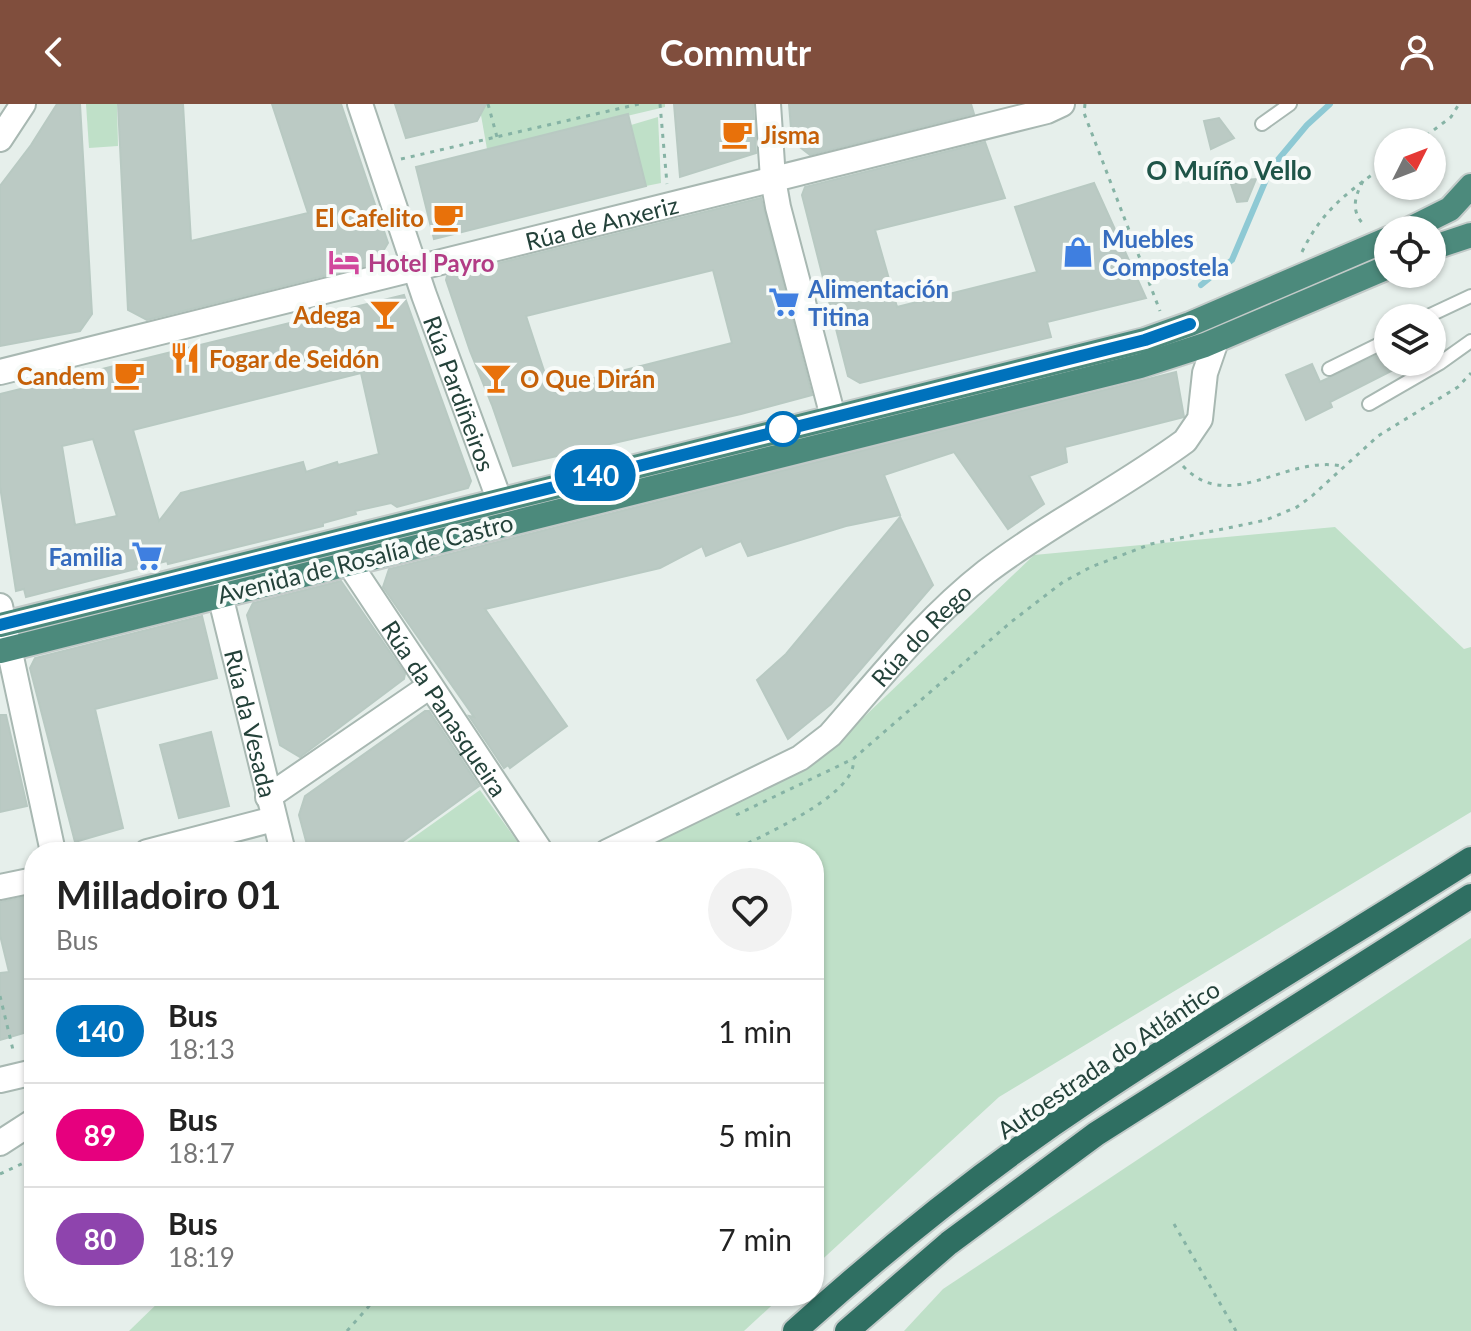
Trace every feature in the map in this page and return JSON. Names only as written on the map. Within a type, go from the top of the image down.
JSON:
[{"type":"highway","points":[[1436,216],[1450,209],[1471,186]]},
{"type":"highway","points":[[1446,243],[1471,235]]},
{"type":"highway","name":"Avenida de Rosalía de Castro","points":[[1,618],[1145,340],[1190,324],[1374,245]]},
{"type":"highway","name":"Avenida de Rosalía de Castro","points":[[5,650],[1171,357],[1374,273]]},
{"type":"highway","name":"Autoestrada do Atlántico","points":[[824,1305],[964,1190],[1095,1096],[1471,859]]},
{"type":"highway","points":[[847,1331],[949,1243],[1096,1134],[1471,896]]},
{"type":"highway","name":"Autoestrada do Atlántico","points":[[795,1331],[823,1306]]},
{"type":"street","points":[[0,139],[23,104]]},
{"type":"street","name":"Rúa Pardiñeiros","points":[[360,104],[499,499]]},
{"type":"street","points":[[768,104],[773,179],[833,417]]},
{"type":"street","name":"Rúa de Anxeriz","points":[[0,372],[1047,111],[1062,104]]},
{"type":"street","name":"Rúa do Rego","points":[[628,842],[800,758],[817,746],[956,597],[1047,529],[1185,441],[1200,419],[1205,345]]},
{"type":"street","points":[[1171,357],[1189,368],[1203,388]]},
{"type":"street","name":"Rúa da Panasqueira","points":[[349,563],[534,842]]},
{"type":"street","name":"Rúa da Vesada","points":[[220,595],[280,842]]},
{"type":"street","points":[[1,618],[5,650],[51,842]]},
{"type":"street","points":[[175,842],[271,808],[430,686]]},
{"type":"street","points":[[0,887],[24,882]]},
{"type":"street","points":[[0,1143],[24,1127]]},
{"type":"lane","points":[[1262,124],[1290,104]]},
{"type":"lane","points":[[1446,308],[1471,296]]},
{"type":"lane","points":[[1369,404],[1440,363],[1471,341]]},
{"type":"lane","points":[[1329,369],[1374,347]]},
{"type":"path","points":[[488,104],[497,137]]},
{"type":"path","points":[[380,164],[639,104]]},
{"type":"path","points":[[660,104],[669,206]]},
{"type":"path","points":[[1085,104],[1084,113],[1160,311]]},
{"type":"path","points":[[1436,128],[1451,117],[1459,104]]},
{"type":"path","points":[[1302,252],[1311,232],[1332,205],[1374,173]]},
{"type":"path","points":[[1363,181],[1355,213],[1364,224]]},
{"type":"path","points":[[729,818],[817,779],[853,759],[1011,622],[1063,582],[1151,544],[1282,514],[1312,496],[1378,436],[1458,387],[1471,373]]},
{"type":"path","points":[[1173,449],[1191,475],[1204,484],[1223,488],[1312,464],[1342,466]]},
{"type":"path","points":[[748,842],[821,802],[851,774],[853,759]]},
{"type":"path","points":[[0,996],[18,1076]]},
{"type":"path","points":[[0,1174],[24,1163]]},
{"type":"path","points":[[1174,1224],[1236,1331]]},
{"type":"path","points":[[347,1331],[369,1306]]},
{"type":"green space","points":[[86,104],[117,104],[118,146],[89,148]]},
{"type":"green space","points":[[479,104],[665,104],[665,107],[487,149]]},
{"type":"green space","points":[[658,117],[661,183],[646,186],[631,125]]},
{"type":"green space","points":[[1335,527],[1464,649],[1471,647],[1471,812],[999,1097],[824,1258],[824,842],[628,842],[824,755],[1034,555]]},
{"type":"green space","points":[[480,790],[518,842],[407,842]]},
{"type":"green space","points":[[1471,938],[1471,1331],[904,1331],[943,1289]]},
{"type":"green space","points":[[155,1306],[771,1306],[744,1331],[129,1331]]},
{"type":"building","points":[[57,104],[80,104],[92,314],[80,331],[0,346],[0,186]]},
{"type":"building","points":[[118,104],[183,104],[191,241],[308,213],[272,104],[341,104],[388,243],[376,263],[147,320],[128,310]]},
{"type":"building","points":[[395,104],[486,104],[477,121],[406,138]]},
{"type":"building","points":[[674,104],[753,104],[756,153],[680,177]]},
{"type":"building","points":[[789,104],[971,104],[974,114],[810,155],[792,141]]},
{"type":"building","points":[[628,114],[646,186],[434,239],[416,167]]},
{"type":"building","points":[[1219,118],[1234,138],[1211,149],[1204,121]]},
{"type":"building","points":[[985,142],[1005,198],[875,230],[897,307],[1037,272],[1015,207],[1094,183],[1146,298],[1047,322],[1051,337],[860,383],[848,376],[802,195],[805,187]]},
{"type":"building","points":[[1256,179],[1247,201],[1237,202],[1230,181]]},
{"type":"building","points":[[761,198],[812,395],[513,466],[470,351],[447,276]],"holes":[[[713,270],[732,343],[550,389],[526,316]]]},
{"type":"building","points":[[404,295],[471,481],[468,488],[397,507],[391,503],[355,511],[356,514],[323,523],[323,526],[26,597],[24,589],[16,591],[0,486],[0,394]],"holes":[[[361,373],[379,454],[306,472],[303,462],[181,493],[159,521],[133,430]],[[93,439],[117,516],[75,525],[62,446]]]},
{"type":"building","points":[[1374,357],[1374,376],[1381,376],[1330,402],[1332,407],[1306,420],[1286,375],[1312,364],[1320,382]]},
{"type":"building","points":[[1176,372],[1184,417],[1065,447],[1067,462],[1029,476],[1044,504],[1008,529],[954,452],[884,475],[900,515],[846,526],[748,556],[741,541],[706,556],[702,546],[660,568],[485,609],[567,726],[510,768],[508,765],[504,768],[469,716],[474,717],[383,587],[389,569]]},
{"type":"building","points":[[900,517],[933,585],[831,704],[788,739],[757,680],[786,654]]},
{"type":"building","points":[[341,581],[405,674],[404,679],[300,757],[280,745],[247,615],[253,603]]},
{"type":"building","points":[[202,616],[217,678],[95,709],[123,828],[75,842],[30,668],[35,658]]},
{"type":"building","points":[[425,711],[429,711],[479,786],[402,842],[306,842],[299,815],[305,796]]},
{"type":"building","points":[[0,715],[6,715],[27,806],[0,812]]},
{"type":"building","points":[[211,732],[229,806],[179,818],[160,745]]},
{"type":"building","points":[[24,897],[24,1033],[0,1040],[0,973],[9,972],[0,935],[0,902]]},
{"type":"waterway","points":[[1201,285],[1232,260],[1271,168],[1307,125],[1330,104]]},
{"type":"bus line","name":"140","points":[[0,625],[1145,340],[1190,324]]},
{"type":"place","name":"Jisma","points":[[737,134]]},
{"type":"place","name":"El Cafelito","points":[[448,217]]},
{"type":"place","name":"Muebles Compostela","points":[[1078,252]]},
{"type":"place","name":"Hotel Payro","points":[[344,262]]},
{"type":"place","name":"Alimentación Titina","points":[[784,302]]},
{"type":"place","name":"Adega","points":[[385,314]]},
{"type":"place","name":"Fogar de Seidón","points":[[185,358]]},
{"type":"place","name":"Candem","points":[[129,375]]},
{"type":"place","name":"O Que Dirán","points":[[496,378]]},
{"type":"place","name":"Familia","points":[[147,556]]},
{"type":"district","name":"O Muíño Vello","points":[[1229,170]]}]
